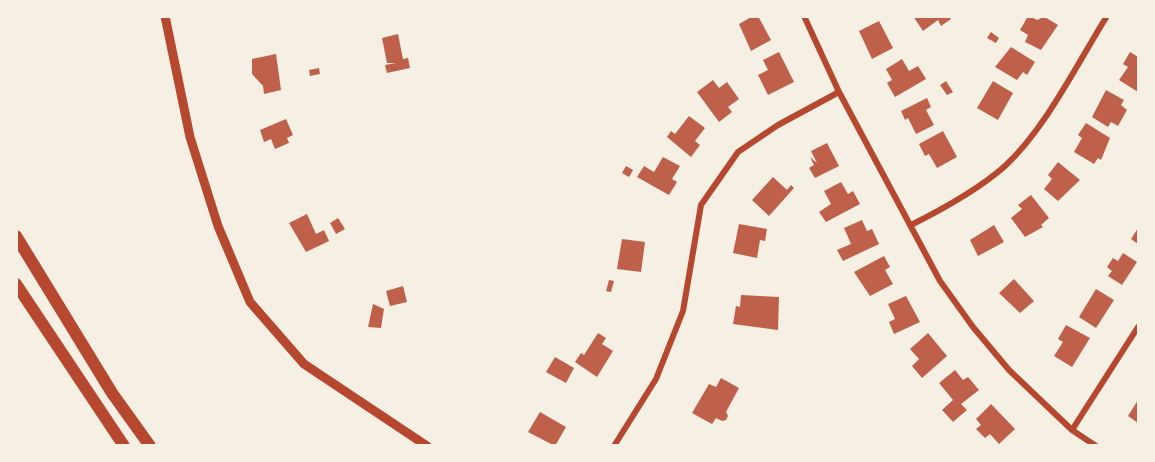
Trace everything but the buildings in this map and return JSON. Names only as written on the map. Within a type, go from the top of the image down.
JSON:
[{"type":"highway","points":[[16,236],[112,393],[150,446]]},
{"type":"highway","points":[[16,284],[124,446]]},
{"type":"main road","points":[[165,16],[190,137],[218,226],[250,302],[304,364],[427,446]]},
{"type":"street","points":[[804,16],[839,92],[940,281],[973,327],[1009,370],[1072,430],[1096,446]]},
{"type":"street","points":[[911,225],[968,193],[1005,166],[1044,116],[1107,16]]},
{"type":"street","points":[[614,446],[656,379],[683,311],[701,205],[738,152],[778,125],[839,92]]},
{"type":"street","points":[[1072,430],[1138,327]]}]
